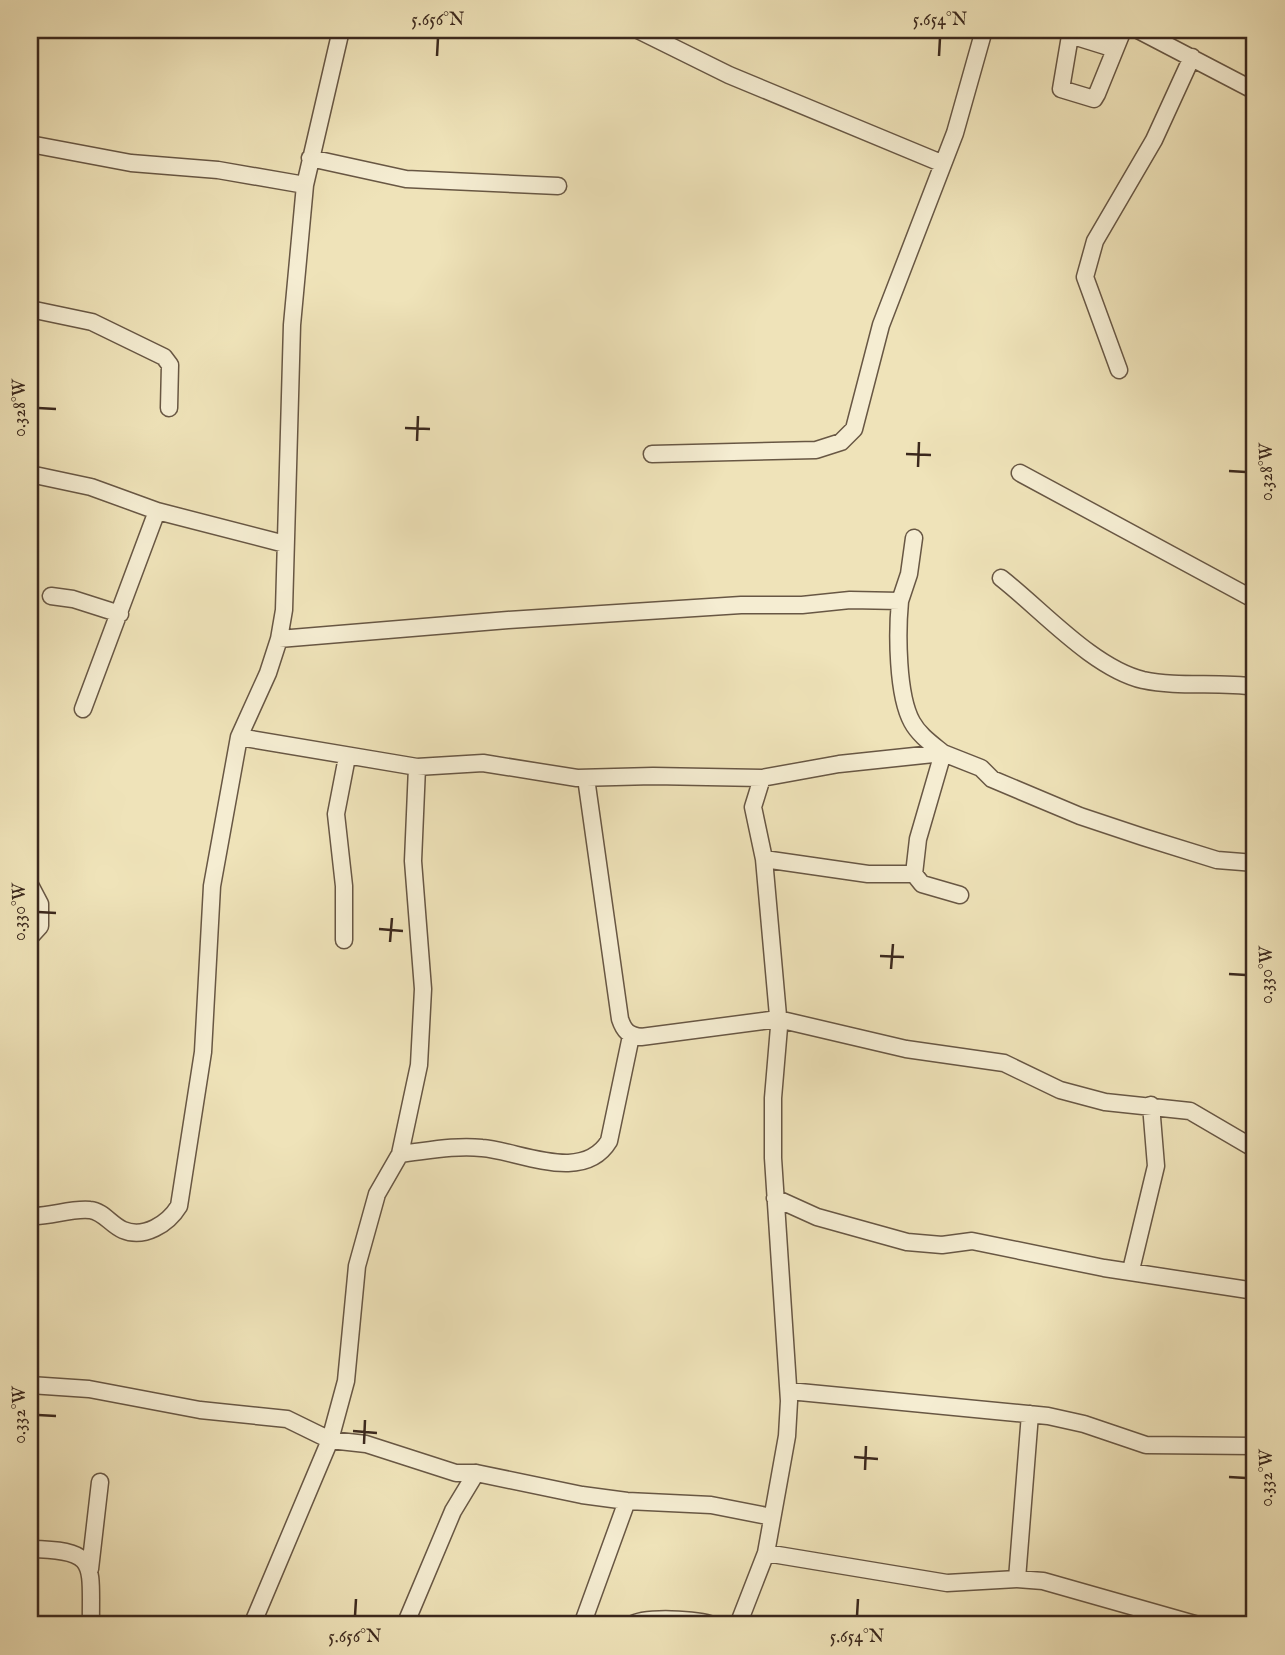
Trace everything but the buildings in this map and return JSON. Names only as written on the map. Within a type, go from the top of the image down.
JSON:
[{"type":"street","points":[[30,1216],[50,1217],[77,1209],[94,1210],[123,1230],[142,1233],[171,1219],[178,1206],[203,1052],[212,886],[239,737],[268,673],[279,639],[284,610],[292,325],[305,185],[341,30]]},
{"type":"street","points":[[638,30],[729,75],[941,163]]},
{"type":"street","points":[[652,454],[816,450],[841,442],[854,429],[881,325],[914,246],[941,163],[955,133],[985,30]]},
{"type":"street","points":[[1115,49],[1070,32],[1060,83],[1064,92],[1094,99],[1123,30]]},
{"type":"street","points":[[1138,30],[1255,91]]},
{"type":"street","points":[[1119,370],[1085,277],[1094,241],[1154,140],[1192,57]]},
{"type":"street","points":[[30,144],[131,163],[207,169],[305,185]]},
{"type":"street","points":[[310,158],[406,179],[558,186]]},
{"type":"street","points":[[30,309],[92,322],[163,357],[170,365],[169,408]]},
{"type":"street","points":[[1020,473],[1255,599]]},
{"type":"street","points":[[30,474],[91,487],[157,512],[285,544]]},
{"type":"street","points":[[83,709],[157,512]]},
{"type":"street","points":[[915,538],[909,574],[900,601],[898,625],[906,706],[917,729],[943,754]]},
{"type":"street","points":[[1001,578],[1113,669],[1143,680],[1172,684],[1223,682],[1255,687]]},
{"type":"street","points":[[51,596],[73,599],[120,614]]},
{"type":"street","points":[[279,639],[508,620],[850,600],[900,601]]},
{"type":"street","points":[[239,737],[418,767],[482,763],[586,778],[653,775],[762,778],[839,764],[943,754],[961,758],[981,768],[992,779],[1080,817],[1217,860],[1255,863]]},
{"type":"street","points":[[943,754],[918,839],[914,874],[922,884],[960,895]]},
{"type":"street","points":[[344,940],[344,886],[336,814],[347,757]]},
{"type":"street","points":[[252,1625],[330,1440],[346,1381],[357,1266],[377,1194],[400,1154],[419,1065],[423,1026],[413,861],[418,767]]},
{"type":"street","points":[[586,778],[620,1018],[624,1030],[631,1036],[641,1037],[778,1019],[906,1049],[1004,1063],[1060,1090],[1105,1102],[1190,1111],[1255,1149]]},
{"type":"street","points":[[738,1625],[766,1553],[787,1436],[789,1391],[778,1274],[772,1127],[778,1019],[764,859],[753,807],[762,778]]},
{"type":"street","points":[[764,859],[868,874],[914,874]]},
{"type":"street","points":[[30,885],[40,904],[40,926],[30,937]]},
{"type":"street","points":[[400,1154],[482,1148],[537,1160],[568,1163],[594,1156],[603,1151],[609,1141],[631,1036]]},
{"type":"street","points":[[1131,1270],[1156,1166],[1151,1105]]},
{"type":"street","points":[[775,1198],[817,1217],[907,1242],[942,1245],[972,1241],[1255,1291]]},
{"type":"street","points":[[30,1385],[89,1390],[201,1410],[287,1419],[330,1440],[366,1444],[456,1473],[476,1473],[627,1501],[711,1505],[772,1517]]},
{"type":"street","points":[[789,1391],[1030,1414],[1084,1423],[1146,1445],[1255,1446]]},
{"type":"street","points":[[1017,1579],[1030,1414]]},
{"type":"street","points":[[405,1625],[453,1511],[476,1473]]},
{"type":"street","points":[[91,1625],[90,1569],[100,1482]]},
{"type":"street","points":[[582,1625],[627,1501]]},
{"type":"street","points":[[30,1549],[71,1551],[90,1569]]},
{"type":"street","points":[[766,1553],[947,1583],[1017,1579],[1043,1581],[1198,1625]]},
{"type":"street","points":[[631,1625],[640,1621],[680,1620],[713,1625]]}]
